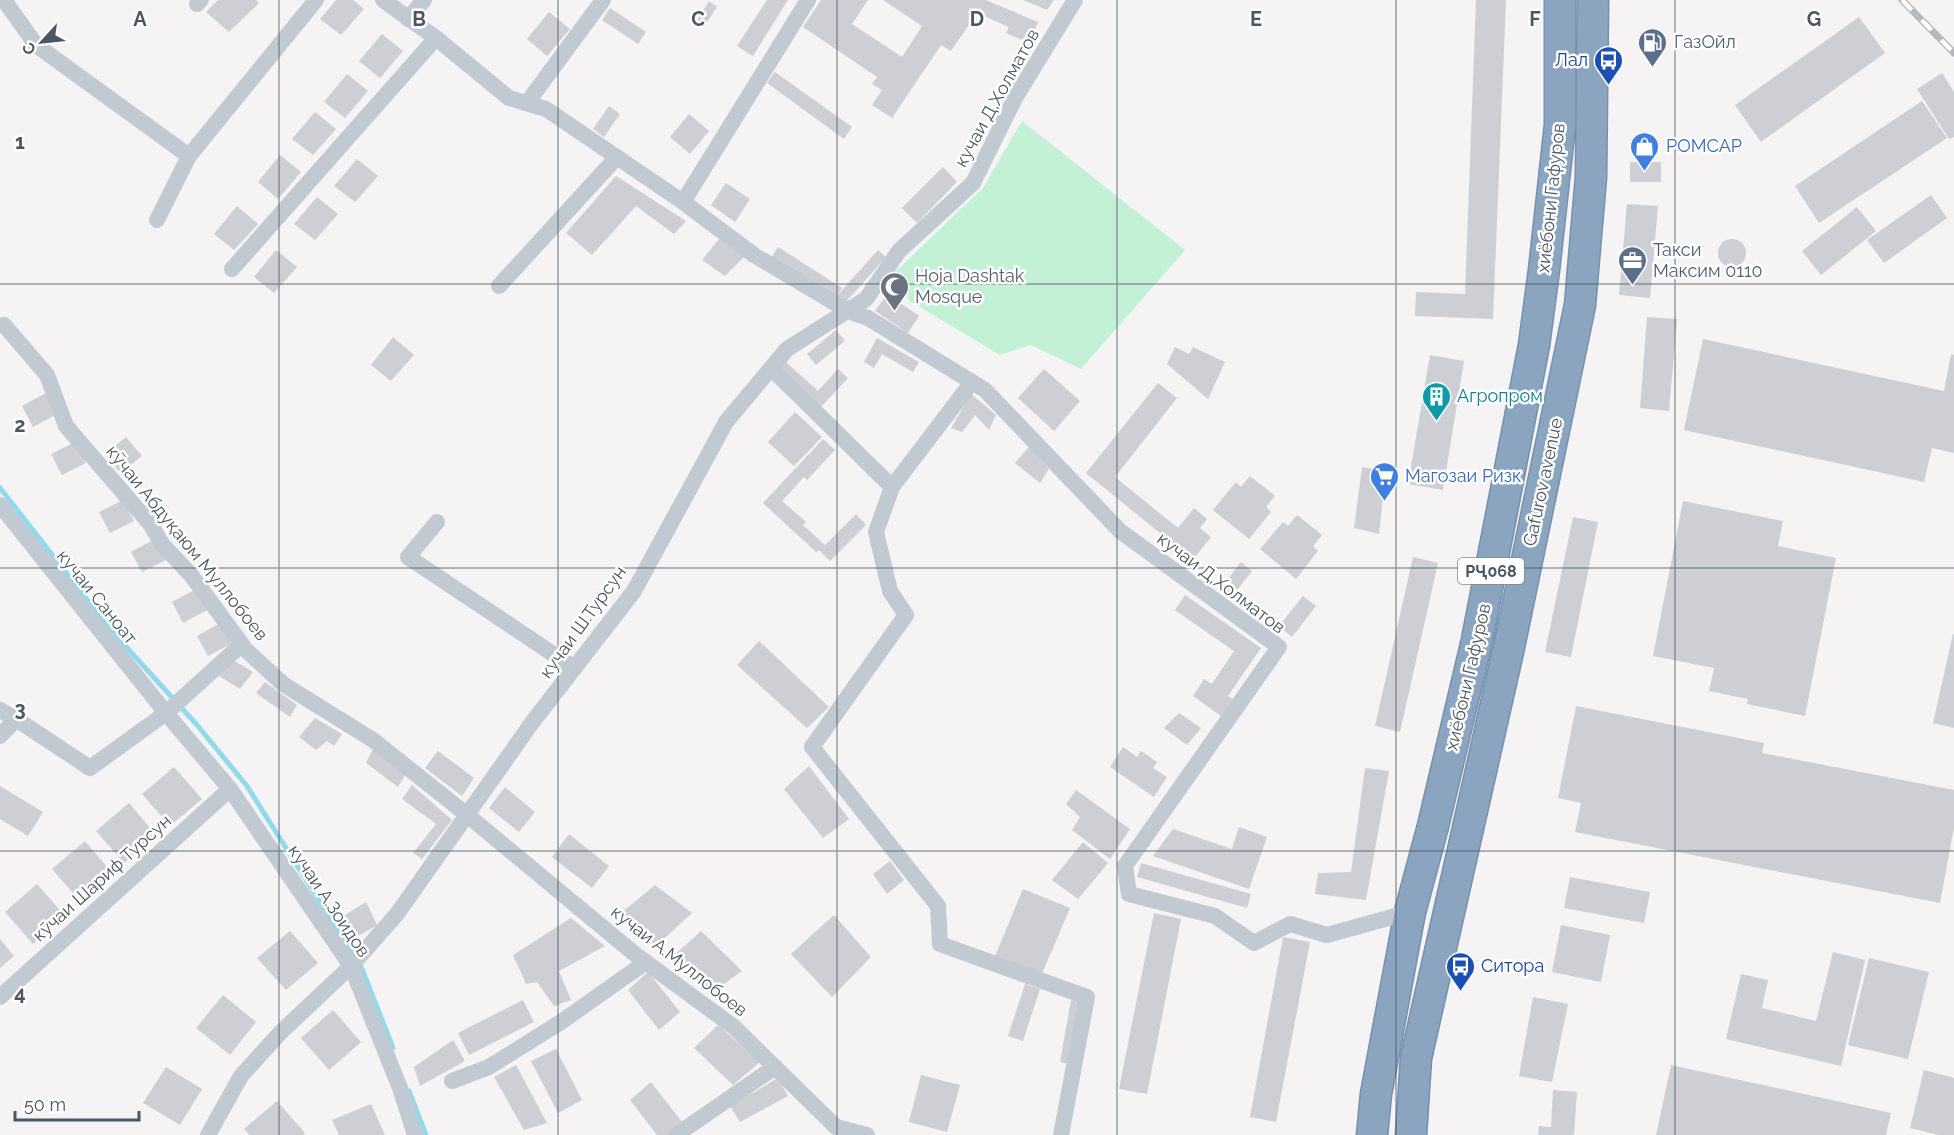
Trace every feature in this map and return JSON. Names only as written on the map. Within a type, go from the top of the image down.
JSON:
[{"type":"highway","name":"хиёбони Гафуров","points":[[1372,1135],[1376,1094],[1410,912],[1477,640],[1534,345],[1560,125],[1560,0]]},
{"type":"highway","name":"Gafurov avenue","points":[[1411,1135],[1416,1058],[1509,647],[1580,305],[1591,177],[1593,0]]},
{"type":"highway","points":[[1477,640],[1509,647]]},
{"type":"street","points":[[4,0],[36,45],[189,156]]},
{"type":"street","points":[[156,220],[189,156],[316,0]]},
{"type":"street","name":"кучаи Д,Холматов","points":[[383,0],[436,38],[509,98],[546,109],[683,202],[754,255],[848,310],[868,318],[985,390],[1120,531],[1279,647],[1125,866],[1129,894],[1215,916],[1254,943],[1290,924],[1327,935],[1410,912]]},
{"type":"street","points":[[408,19],[424,0]]},
{"type":"street","points":[[527,103],[603,0]]},
{"type":"street","points":[[683,202],[808,0]]},
{"type":"street","name":"кучаи Д,Холматов","points":[[848,310],[866,299],[899,251],[973,183],[1016,98],[1075,0]]},
{"type":"street","points":[[232,269],[436,38]]},
{"type":"street","points":[[499,286],[617,158]]},
{"type":"street","name":"кучаи Ш.Турсун","points":[[355,962],[397,914],[466,814],[634,591],[726,422],[787,349],[848,310]]},
{"type":"street","name":"кӯчаи Абдуқаюм Муллобоев","points":[[4,325],[47,375],[66,426],[152,525],[162,544],[191,575],[242,644],[283,684],[373,740],[466,814]]},
{"type":"street","points":[[771,368],[892,488]]},
{"type":"street","points":[[972,382],[892,488],[876,532],[890,591],[906,615],[812,747],[938,906],[940,944],[1087,997],[1061,1135]]},
{"type":"street","name":"кучаи Саноат","points":[[0,505],[173,706]]},
{"type":"street","points":[[437,522],[408,557],[574,668]]},
{"type":"street","points":[[0,710],[90,768],[173,706],[242,644]]},
{"type":"street","name":"кучаи А.Зоидов","points":[[173,706],[355,962],[415,1135]]},
{"type":"street","points":[[0,736],[15,719]]},
{"type":"street","name":"кӯчаи Шариф Турсун","points":[[0,996],[230,789]]},
{"type":"street","name":"кучаи А.Муллобоев","points":[[466,814],[646,962],[734,1027],[836,1127],[867,1135]]},
{"type":"street","points":[[208,1135],[241,1076],[280,1032],[355,962]]},
{"type":"street","points":[[452,1081],[489,1066],[561,1022],[646,962]]},
{"type":"street","points":[[676,1135],[775,1067]]},
{"type":"green space","points":[[1022,121],[1185,250],[1081,369],[1031,345],[1000,355],[908,300],[907,284],[894,273],[983,188]]},
{"type":"building","points":[[218,0],[256,0],[259,3],[229,32],[206,12]]},
{"type":"building","points":[[336,0],[353,0],[364,9],[341,35],[320,19]]},
{"type":"building","points":[[767,0],[788,0],[753,56],[737,46]]},
{"type":"building","points":[[821,0],[868,0],[852,24],[902,57],[922,26],[883,0],[986,0],[1038,22],[1029,43],[1006,33],[1009,27],[977,13],[951,51],[941,45],[892,118],[872,105],[882,90],[872,84],[877,77],[803,27]]},
{"type":"building","points":[[1023,0],[1054,0],[1047,10]]},
{"type":"building","points":[[1476,0],[1506,0],[1493,319],[1415,316],[1416,292],[1465,294]]},
{"type":"building","points":[[709,1],[717,7],[704,27],[696,22]]},
{"type":"building","points":[[610,8],[646,32],[638,44],[602,20]]},
{"type":"building","points":[[549,12],[570,29],[547,56],[527,39]]},
{"type":"building","points":[[1859,17],[1885,53],[1761,142],[1735,105]]},
{"type":"building","points":[[382,34],[403,51],[380,78],[359,61]]},
{"type":"building","points":[[775,72],[852,127],[844,139],[767,83]]},
{"type":"building","points":[[1942,73],[1954,92],[1954,137],[1949,139],[1917,89]]},
{"type":"building","points":[[347,74],[368,91],[345,118],[324,102]]},
{"type":"building","points":[[1922,101],[1947,138],[1819,223],[1795,186]]},
{"type":"building","points":[[609,106],[620,114],[604,137],[593,129]]},
{"type":"building","points":[[315,112],[336,129],[313,155],[292,139]]},
{"type":"building","points":[[689,114],[709,131],[690,154],[670,137]]},
{"type":"building","points":[[280,155],[301,172],[278,199],[258,182]]},
{"type":"building","points":[[357,159],[378,176],[355,202],[334,186]]},
{"type":"building","name":"РОМСАР","points":[[1630,162],[1661,162],[1661,182],[1630,182]]},
{"type":"building","points":[[943,167],[957,182],[917,223],[902,208]]},
{"type":"building","points":[[616,176],[686,221],[674,234],[636,206],[592,255],[566,233]]},
{"type":"building","points":[[726,183],[750,199],[735,222],[711,205]]},
{"type":"building","points":[[1931,195],[1947,218],[1884,263],[1867,240]]},
{"type":"building","points":[[317,197],[338,214],[315,240],[294,224]]},
{"type":"building","points":[[1627,204],[1658,206],[1650,298],[1619,295]]},
{"type":"building","points":[[237,206],[258,224],[234,250],[214,234]]},
{"type":"building","points":[[1857,207],[1876,231],[1821,275],[1802,251]]},
{"type":"building","points":[[719,239],[745,256],[725,276],[702,260]]},
{"type":"building","points":[[1732,239],[1742,243],[1746,253],[1742,263],[1732,267],[1722,263],[1718,253],[1722,243]]},
{"type":"building","points":[[778,247],[842,288],[835,299],[771,258]]},
{"type":"building","points":[[276,250],[297,267],[274,293],[254,277]]},
{"type":"building","points":[[878,250],[886,257],[845,303],[837,296]]},
{"type":"building","points":[[887,294],[919,316],[908,333],[875,311]]},
{"type":"building","points":[[1647,317],[1677,319],[1669,411],[1640,408]]},
{"type":"building","points":[[836,330],[845,341],[816,365],[807,354]]},
{"type":"building","points":[[393,337],[414,355],[391,381],[371,365]]},
{"type":"building","points":[[877,338],[919,362],[913,372],[882,354],[874,368],[864,362]]},
{"type":"building","points":[[1703,339],[1944,391],[1951,354],[1954,355],[1954,453],[1932,448],[1924,482],[1684,430]]},
{"type":"building","points":[[1175,347],[1189,354],[1193,347],[1225,362],[1208,399],[1167,364]]},
{"type":"building","name":"Агропром","points":[[1430,355],[1464,361],[1443,490],[1408,484]]},
{"type":"building","points":[[786,362],[818,391],[838,369],[848,378],[819,409],[778,371]]},
{"type":"building","points":[[1044,369],[1080,401],[1054,431],[1018,398]]},
{"type":"building","points":[[1158,383],[1177,398],[1115,477],[1178,528],[1194,508],[1207,519],[1200,528],[1211,537],[1189,565],[1167,548],[1171,542],[1086,473]]},
{"type":"building","points":[[46,393],[57,414],[33,427],[22,406]]},
{"type":"building","points":[[971,394],[996,415],[989,430],[975,415],[962,432],[951,428]]},
{"type":"building","points":[[795,412],[822,437],[794,466],[768,442]]},
{"type":"building","points":[[126,437],[142,456],[120,473],[105,454]]},
{"type":"building","points":[[823,439],[835,450],[807,480],[804,477],[782,501],[806,522],[803,525],[825,545],[856,514],[866,525],[830,561],[819,550],[816,552],[763,503]]},
{"type":"building","points":[[75,442],[86,463],[62,475],[51,454]]},
{"type":"building","points":[[1029,447],[1049,469],[1040,483],[1015,463]]},
{"type":"building","points":[[1362,467],[1386,471],[1379,534],[1354,528]]},
{"type":"building","points":[[1250,476],[1275,496],[1266,507],[1271,512],[1249,539],[1213,510],[1236,482],[1241,487]]},
{"type":"building","points":[[123,500],[134,521],[110,533],[99,512]]},
{"type":"building","points":[[1683,501],[1783,521],[1778,546],[1836,558],[1805,716],[1747,704],[1748,699],[1709,691],[1714,668],[1653,656]]},
{"type":"building","points":[[1297,515],[1322,535],[1313,546],[1318,551],[1296,579],[1260,549],[1283,522],[1288,526]]},
{"type":"building","points":[[1573,517],[1598,522],[1571,657],[1545,652]]},
{"type":"building","points":[[155,539],[166,560],[142,572],[131,552]]},
{"type":"building","points":[[1413,557],[1438,563],[1400,732],[1375,726]]},
{"type":"building","points":[[1241,562],[1252,571],[1230,599],[1219,590]]},
{"type":"building","points":[[196,589],[207,610],[183,623],[172,602]]},
{"type":"building","points":[[1185,595],[1261,648],[1228,696],[1233,699],[1221,716],[1193,696],[1204,679],[1212,684],[1234,651],[1175,610]]},
{"type":"building","points":[[1303,596],[1316,606],[1292,637],[1279,626]]},
{"type":"building","points":[[220,623],[231,644],[208,656],[197,636]]},
{"type":"building","points":[[1954,634],[1954,728],[1933,723]]},
{"type":"building","points":[[759,641],[829,707],[807,728],[737,665]]},
{"type":"building","points":[[233,660],[253,672],[240,689],[219,676]]},
{"type":"building","points":[[265,682],[297,705],[290,717],[256,693]]},
{"type":"building","points":[[1576,706],[1764,743],[1762,753],[1954,790],[1954,827],[1940,903],[1575,832],[1581,803],[1558,798]]},
{"type":"building","points":[[1179,713],[1201,728],[1187,745],[1164,728]]},
{"type":"building","points":[[315,718],[342,734],[334,746],[327,741],[316,750],[299,737]]},
{"type":"building","points":[[1123,747],[1137,757],[1141,751],[1157,762],[1153,768],[1167,777],[1154,797],[1110,767]]},
{"type":"building","points":[[373,749],[406,774],[398,787],[366,763]]},
{"type":"building","points":[[438,751],[474,778],[462,796],[425,768]]},
{"type":"building","points":[[809,766],[849,819],[823,838],[784,789]]},
{"type":"building","points":[[174,767],[202,799],[170,826],[142,794]]},
{"type":"building","points":[[1365,768],[1389,771],[1366,900],[1315,894],[1318,873],[1351,872]]},
{"type":"building","points":[[412,785],[452,820],[422,859],[413,853],[436,824],[402,799]]},
{"type":"building","points":[[0,786],[43,812],[28,836],[0,819]]},
{"type":"building","points":[[505,787],[535,812],[519,832],[489,808]]},
{"type":"building","points":[[1076,790],[1130,829],[1110,859],[1072,830],[1080,817],[1066,804]]},
{"type":"building","points":[[129,803],[156,835],[124,863],[96,831]]},
{"type":"building","points":[[1239,827],[1267,837],[1249,889],[1153,856],[1173,829],[1232,849]]},
{"type":"building","points":[[569,834],[609,866],[592,888],[552,857]]},
{"type":"building","points":[[85,841],[112,873],[80,901],[52,869]]},
{"type":"building","points":[[1083,842],[1108,863],[1078,899],[1052,880]]},
{"type":"building","points":[[890,861],[904,880],[887,894],[873,874]]},
{"type":"building","points":[[1141,863],[1251,894],[1247,908],[1137,877]]},
{"type":"building","points":[[1570,877],[1650,892],[1644,923],[1564,908]]},
{"type":"building","points":[[37,884],[65,916],[33,944],[5,912]]},
{"type":"building","points":[[655,885],[692,913],[656,946],[621,913]]},
{"type":"building","points":[[1023,889],[1070,908],[1041,976],[995,956]]},
{"type":"building","points":[[366,902],[377,925],[353,939],[342,917]]},
{"type":"building","points":[[1154,913],[1181,919],[1147,1094],[1119,1089]]},
{"type":"building","points":[[834,915],[871,957],[832,997],[791,954]]},
{"type":"building","points":[[571,918],[605,946],[559,971],[571,1000],[554,1006],[537,982],[526,984],[513,955]]},
{"type":"building","points":[[1561,925],[1610,935],[1601,982],[1552,972]]},
{"type":"building","points":[[290,931],[318,963],[286,990],[257,958]]},
{"type":"building","points":[[701,931],[742,971],[710,994],[670,959]]},
{"type":"building","points":[[1283,937],[1310,942],[1276,1122],[1250,1117]]},
{"type":"building","points":[[0,939],[14,956],[0,968]]},
{"type":"building","points":[[1833,952],[1865,960],[1841,1066],[1726,1039],[1741,974],[1768,980],[1762,1008],[1816,1021]]},
{"type":"building","points":[[1869,958],[1929,972],[1908,1059],[1848,1045]]},
{"type":"building","points":[[648,972],[680,1012],[659,1030],[628,990]]},
{"type":"building","points":[[1025,984],[1040,989],[1023,1041],[1008,1036]]},
{"type":"building","points":[[223,995],[256,1022],[230,1055],[196,1028]]},
{"type":"building","points":[[1533,997],[1568,1004],[1552,1082],[1519,1076]]},
{"type":"building","points":[[523,1000],[534,1022],[469,1055],[458,1033]]},
{"type":"building","points":[[1071,1000],[1082,1003],[1072,1065],[1060,1062]]},
{"type":"building","points":[[333,1010],[361,1042],[329,1070],[301,1038]]},
{"type":"building","points":[[718,1025],[760,1062],[733,1085],[694,1048]]},
{"type":"building","points":[[453,1040],[465,1061],[420,1086],[414,1067]]},
{"type":"building","points":[[556,1049],[582,1100],[558,1113],[531,1061]]},
{"type":"building","points":[[516,1065],[547,1123],[524,1130],[494,1077]]},
{"type":"building","points":[[1671,1065],[1891,1113],[1886,1135],[1656,1135]]},
{"type":"building","points":[[166,1067],[202,1089],[180,1125],[143,1103]]},
{"type":"building","points":[[1924,1070],[1954,1078],[1954,1135],[1939,1135],[1910,1128]]},
{"type":"building","points":[[921,1075],[960,1085],[947,1132],[909,1122]]},
{"type":"building","points":[[778,1078],[788,1096],[740,1122],[730,1106]]},
{"type":"building","points":[[651,1082],[682,1122],[667,1135],[657,1135],[630,1100]]},
{"type":"building","points":[[1553,1090],[1577,1092],[1574,1135],[1538,1135],[1539,1126],[1551,1127]]},
{"type":"building","points":[[277,1101],[305,1133],[303,1135],[250,1135],[244,1129]]},
{"type":"building","points":[[371,1104],[385,1135],[339,1135],[332,1120]]},
{"type":"waterway","points":[[0,488],[110,629],[197,725],[247,786],[362,969],[393,1048]]},
{"type":"waterway","points":[[409,1091],[426,1135]]},
{"type":"railway","points":[[1902,0],[1954,53]]},
{"type":"place","name":"ГазОйл","points":[[1653,68]]},
{"type":"place","name":"Лал","points":[[1609,86]]},
{"type":"place","name":"РОМСАР","points":[[1645,172]]},
{"type":"place","name":"Такси Максим 0110","points":[[1632,286]]},
{"type":"place","name":"Hoja Dashtak Mosque","points":[[894,312]]},
{"type":"place","name":"Агропром","points":[[1436,422]]},
{"type":"place","name":"Магозаи Ризк","points":[[1384,502]]},
{"type":"place","name":"Ситора","points":[[1460,992]]}]
